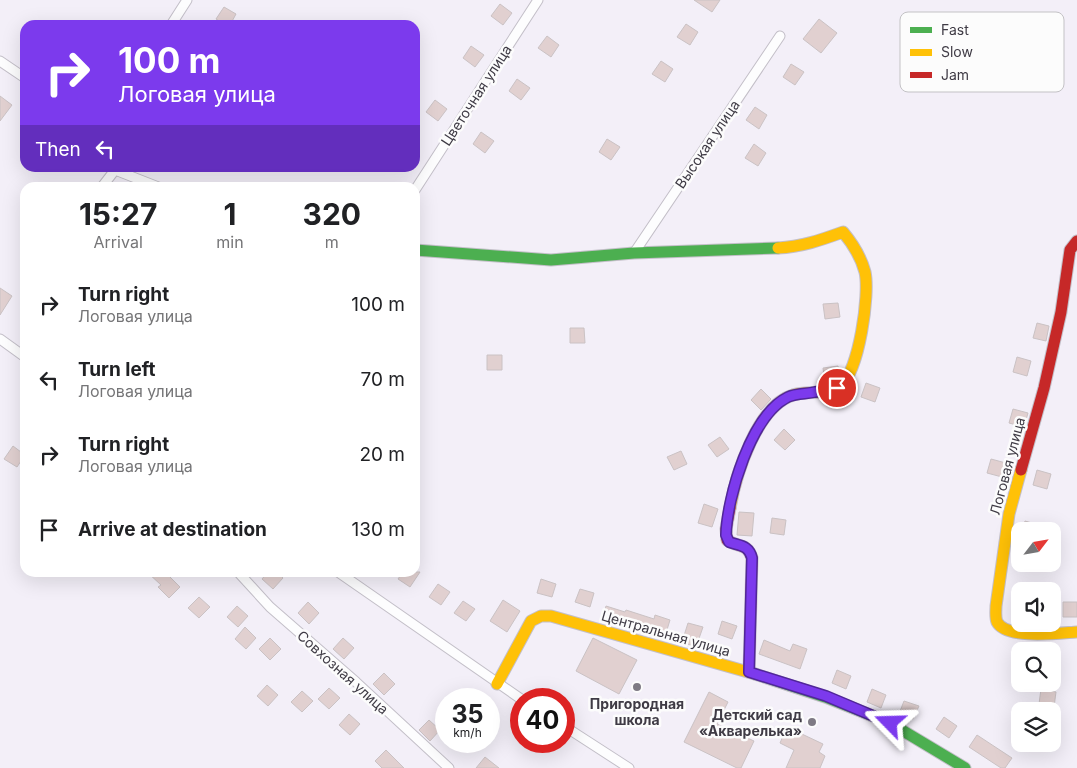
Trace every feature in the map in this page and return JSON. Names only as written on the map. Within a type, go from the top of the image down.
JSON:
[{"type":"street","points":[[175,20],[187,0]]},
{"type":"street","name":"Цветочная улица","points":[[420,182],[538,0]]},
{"type":"street","name":"Высокая улица","points":[[634,253],[780,36]]},
{"type":"street","points":[[0,60],[20,74]]},
{"type":"street","points":[[121,172],[146,182]]},
{"type":"street","points":[[420,250],[551,260],[634,253],[794,247],[819,241],[843,232],[853,244],[862,262],[867,287],[857,353],[850,374],[847,380],[837,388],[792,395],[781,401],[764,420],[756,433],[745,454],[733,489],[726,530],[727,540],[745,546],[749,549],[752,558],[749,672]]},
{"type":"street","name":"Логовая улица","points":[[1077,241],[1070,250],[1061,312],[1044,388],[1009,514],[996,606],[997,621],[1002,628],[1035,634],[1077,632]]},
{"type":"street","points":[[0,339],[20,353]]},
{"type":"street","name":"Совхозная улица","points":[[243,577],[270,607],[356,682],[449,768]]},
{"type":"street","points":[[345,577],[510,692]]},
{"type":"street","name":"Центральная улица","points":[[497,684],[531,622],[541,616],[551,616],[749,672],[826,696],[890,723],[925,742],[965,768]]},
{"type":"street","points":[[575,733],[629,768]]},
{"type":"building","points":[[694,0],[720,0],[712,12]]},
{"type":"building","points":[[500,4],[512,13],[503,25],[491,16]]},
{"type":"building","points":[[224,7],[236,14],[233,20],[216,19]]},
{"type":"building","points":[[819,19],[837,33],[821,53],[803,39]]},
{"type":"building","points":[[686,24],[698,32],[690,45],[677,37]]},
{"type":"building","points":[[547,36],[559,45],[551,57],[538,48]]},
{"type":"building","points":[[471,46],[484,55],[475,67],[463,58]]},
{"type":"building","points":[[661,61],[673,69],[665,82],[652,74]]},
{"type":"building","points":[[791,64],[804,72],[795,85],[783,77]]},
{"type":"building","points":[[517,79],[530,88],[521,100],[509,91]]},
{"type":"building","points":[[0,96],[12,105],[0,121]]},
{"type":"building","points":[[435,100],[447,109],[438,121],[426,112]]},
{"type":"building","points":[[755,107],[767,115],[759,129],[746,120]]},
{"type":"building","points":[[481,132],[494,141],[485,153],[473,144]]},
{"type":"building","points":[[607,139],[620,147],[611,160],[599,152]]},
{"type":"building","points":[[754,144],[766,153],[758,166],[745,158]]},
{"type":"building","points":[[0,288],[12,296],[0,315]]},
{"type":"building","points":[[838,303],[840,317],[825,319],[823,304]]},
{"type":"building","points":[[1037,323],[1049,326],[1046,341],[1033,338]]},
{"type":"building","points":[[570,328],[584,328],[585,343],[570,343]]},
{"type":"building","points":[[487,355],[502,355],[502,370],[487,370]]},
{"type":"building","points":[[1017,357],[1031,361],[1027,376],[1013,372]]},
{"type":"building","points":[[838,366],[839,376],[837,379],[825,383],[823,368]]},
{"type":"building","points":[[866,383],[880,388],[875,402],[861,397]]},
{"type":"building","points":[[761,389],[771,399],[761,410],[751,400]]},
{"type":"building","points":[[1013,409],[1028,413],[1024,427],[1009,423]]},
{"type":"building","points":[[784,429],[795,440],[785,450],[774,440]]},
{"type":"building","points":[[720,437],[729,449],[717,457],[708,445]]},
{"type":"building","points":[[13,446],[20,451],[20,462],[17,467],[4,459]]},
{"type":"building","points":[[681,451],[687,464],[674,470],[667,457]]},
{"type":"building","points":[[991,459],[1006,463],[1002,477],[987,473]]},
{"type":"building","points":[[1037,470],[1051,474],[1047,489],[1033,485]]},
{"type":"building","points":[[704,504],[718,509],[712,527],[698,523]]},
{"type":"building","points":[[739,512],[754,513],[752,536],[737,535]]},
{"type":"building","points":[[772,518],[786,520],[784,535],[770,533]]},
{"type":"building","points":[[152,577],[170,577],[180,587],[169,598],[158,587],[161,585]]},
{"type":"building","points":[[264,577],[283,578],[273,589],[262,579]]},
{"type":"building","points":[[399,577],[417,577],[410,587],[398,579]]},
{"type":"building","points":[[541,579],[556,584],[552,597],[537,593]]},
{"type":"building","points":[[438,584],[450,592],[441,605],[429,597]]},
{"type":"building","points":[[580,589],[594,593],[590,607],[575,602]]},
{"type":"building","points":[[199,597],[210,607],[199,618],[188,608]]},
{"type":"building","points":[[503,600],[520,611],[507,632],[490,621]]},
{"type":"building","points":[[463,601],[475,609],[466,621],[454,613]]},
{"type":"building","points":[[308,602],[319,613],[309,624],[298,613]]},
{"type":"building","points":[[1063,602],[1077,602],[1077,617],[1063,617]]},
{"type":"building","points":[[237,606],[248,616],[238,627],[227,617]]},
{"type":"building","points":[[606,606],[654,619],[655,615],[670,620],[666,633],[637,624],[636,628],[602,620]]},
{"type":"building","points":[[722,621],[737,626],[732,639],[718,634]]},
{"type":"building","points":[[688,623],[703,627],[696,647],[682,642]]},
{"type":"building","points":[[245,627],[256,638],[246,649],[235,639]]},
{"type":"building","points":[[270,638],[281,649],[270,660],[259,649]]},
{"type":"building","points":[[343,638],[354,648],[344,659],[333,649]]},
{"type":"building","points":[[593,638],[637,660],[619,694],[576,671]]},
{"type":"building","points":[[764,640],[790,651],[793,644],[807,649],[800,669],[759,654]]},
{"type":"building","points":[[837,670],[851,676],[846,689],[832,683]]},
{"type":"building","points":[[384,673],[395,684],[384,695],[373,684]]},
{"type":"building","points":[[267,685],[278,695],[268,706],[257,696]]},
{"type":"building","points":[[329,688],[340,698],[329,709],[318,699]]},
{"type":"building","points":[[872,689],[886,695],[881,708],[867,702]]},
{"type":"building","points":[[302,691],[313,701],[302,712],[291,702]]},
{"type":"building","points":[[709,692],[728,702],[717,724],[754,741],[741,768],[737,768],[684,742]]},
{"type":"building","points":[[1041,692],[1056,692],[1055,702],[1039,702]]},
{"type":"building","points":[[904,701],[919,706],[913,719],[899,714]]},
{"type":"building","points":[[349,714],[360,724],[350,735],[339,725]]},
{"type":"building","points":[[944,717],[957,726],[949,738],[936,729]]},
{"type":"building","points":[[429,720],[435,725],[435,736],[430,741],[419,730]]},
{"type":"building","points":[[787,727],[823,744],[819,752],[825,756],[820,768],[786,768],[794,750],[780,743]]},
{"type":"building","points":[[977,735],[1012,758],[1005,768],[1001,768],[969,747]]},
{"type":"building","points":[[386,750],[404,768],[382,768],[375,761]]},
{"type":"building","points":[[485,757],[499,768],[476,768]]},
{"type":"traffic: fast","points":[[420,250],[551,260],[634,253],[778,248]]},
{"type":"traffic: fast","points":[[755,674],[825,697],[890,723],[965,768]]},
{"type":"traffic: slow","points":[[730,508],[743,460],[750,443],[769,413],[780,402],[793,395],[824,392],[841,385],[853,365],[862,332],[866,297],[865,272],[856,251],[843,232],[803,245],[778,248]]},
{"type":"traffic: slow","points":[[1021,470],[1009,514],[996,606],[997,622],[1003,628],[1022,633],[1077,632]]},
{"type":"traffic: slow","points":[[497,684],[531,621],[541,616],[551,616],[755,674]]},
{"type":"traffic: jam","points":[[1021,470],[1044,388],[1061,312],[1070,250],[1077,241]]},
{"type":"traffic: jam","points":[[730,508],[726,529],[727,540],[745,547],[752,558],[749,672]]},
{"type":"place","name":"Пригородная школа","points":[[637,687]]},
{"type":"place","name":"Детский сад «Акварелька»","points":[[812,722]]},
{"type":"route","points":[[837,388],[787,397],[764,420],[745,454],[738,472],[733,489],[726,535],[729,542],[745,546],[751,552],[749,672],[826,696],[890,723]]}]
